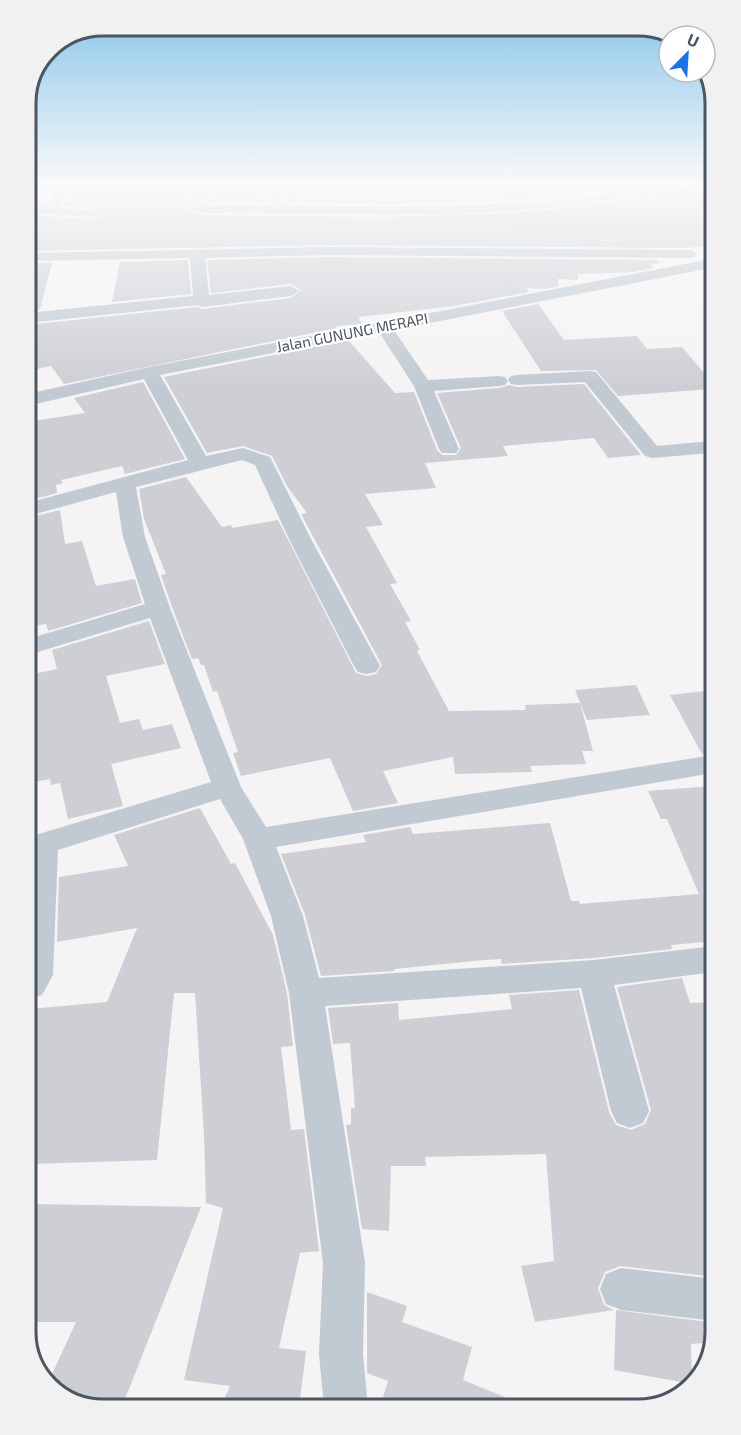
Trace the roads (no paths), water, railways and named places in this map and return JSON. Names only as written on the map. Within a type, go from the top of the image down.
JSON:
[{"type":"street","points":[[36,257],[351,251],[705,262]]},
{"type":"street","points":[[197,254],[202,302]]},
{"type":"street","name":"Jalan GUNUNG MERAPI","points":[[36,398],[149,372],[705,262]]},
{"type":"street","points":[[36,317],[202,302],[291,291]]},
{"type":"street","points":[[382,326],[423,386],[449,449]]},
{"type":"street","points":[[149,372],[200,463]]},
{"type":"street","points":[[423,386],[587,375],[596,382],[652,452],[705,448]]},
{"type":"street","points":[[36,508],[200,463],[243,454],[256,457],[263,461],[300,539],[367,666]]},
{"type":"street","points":[[125,485],[134,537],[158,608],[227,787],[258,839],[287,916],[306,993],[344,1263],[341,1354],[345,1399]]},
{"type":"street","points":[[36,645],[158,608]]},
{"type":"street","points":[[258,839],[705,765]]},
{"type":"street","points":[[36,975],[36,846],[227,787]]},
{"type":"street","points":[[306,993],[594,974],[705,960]]},
{"type":"street","points":[[594,974],[630,1111]]},
{"type":"street","points":[[621,1289],[705,1299]]}]
